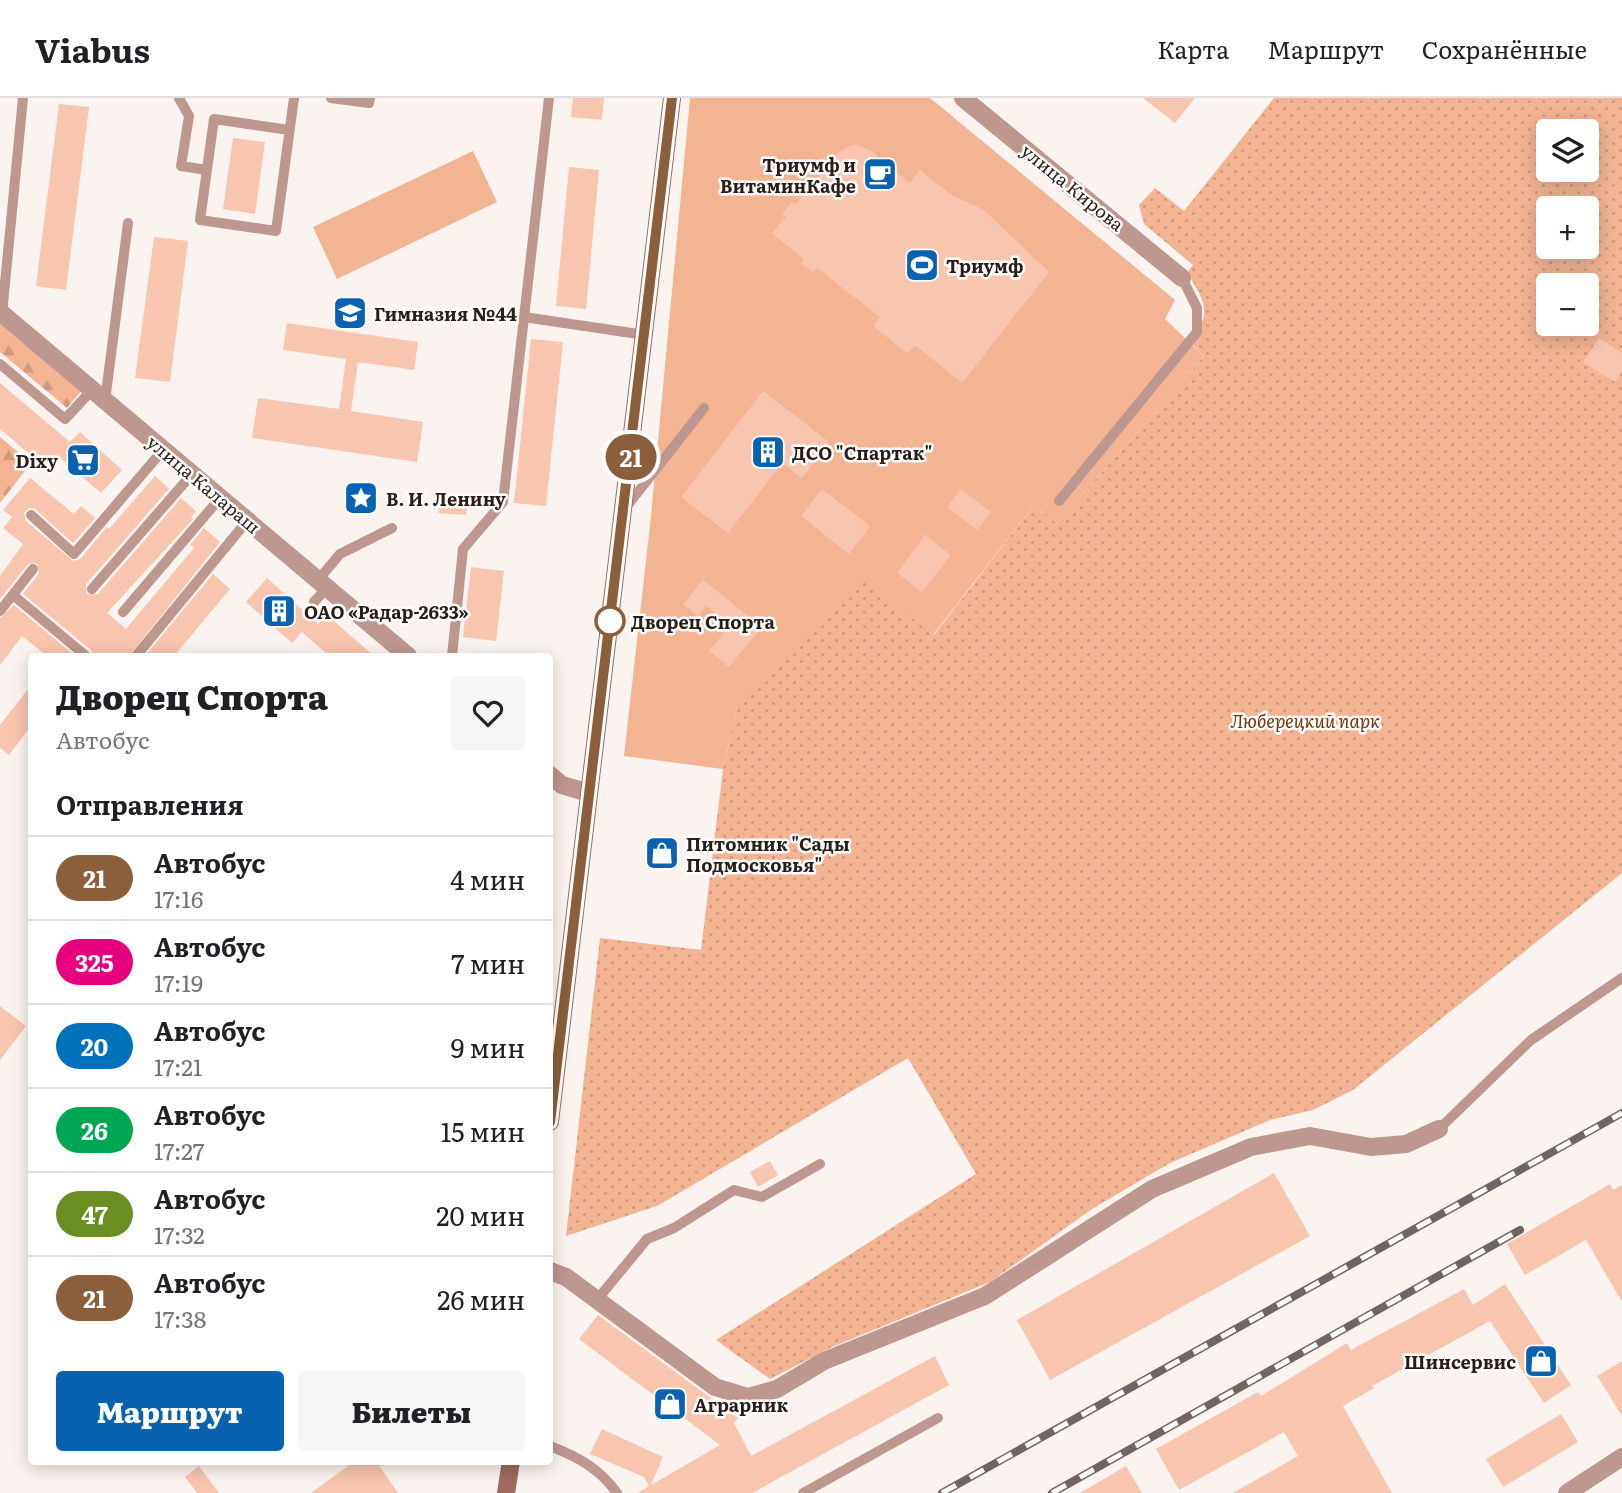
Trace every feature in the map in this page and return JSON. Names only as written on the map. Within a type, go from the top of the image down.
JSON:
[{"type":"main road","points":[[553,1097],[672,98]]},
{"type":"main road","points":[[506,1493],[510,1465]]},
{"type":"street","name":"улица Кирова","points":[[963,98],[1182,278]]},
{"type":"street","name":"улица Калараш","points":[[1,313],[404,653]]},
{"type":"street","points":[[553,778],[562,785],[589,793]]},
{"type":"street","points":[[553,1272],[566,1278],[715,1387],[748,1397],[777,1389],[824,1361],[985,1296],[1152,1189],[1251,1147],[1310,1136],[1371,1147],[1406,1144],[1439,1129]]},
{"type":"street","points":[[1567,1493],[1622,1457]]},
{"type":"lane","points":[[1,313],[23,98]]},
{"type":"lane","points":[[179,98],[189,116],[181,166],[207,170]]},
{"type":"lane","points":[[289,130],[214,119],[200,220],[276,231],[294,98]]},
{"type":"lane","points":[[331,98],[369,103],[370,98]]},
{"type":"lane","points":[[452,653],[463,549],[503,502],[549,98]]},
{"type":"lane","points":[[0,364],[65,419],[98,395],[128,223]]},
{"type":"lane","points":[[1059,501],[1197,332],[1197,308],[1182,278]]},
{"type":"lane","points":[[524,317],[645,335]]},
{"type":"lane","points":[[624,509],[704,408]]},
{"type":"lane","points":[[31,515],[74,554],[163,450]]},
{"type":"lane","points":[[92,589],[192,474]]},
{"type":"lane","points":[[123,612],[220,498]]},
{"type":"lane","points":[[138,653],[247,521]]},
{"type":"lane","points":[[314,602],[340,554],[391,528]]},
{"type":"lane","points":[[0,611],[33,569]]},
{"type":"lane","points":[[13,594],[82,653]]},
{"type":"lane","points":[[1439,1129],[1531,1040],[1622,978]]},
{"type":"lane","points":[[596,1301],[621,1274],[638,1248],[656,1233],[674,1228],[734,1190],[742,1189],[762,1197],[820,1164]]},
{"type":"lane","points":[[803,1493],[938,1418]]},
{"type":"lane","points":[[553,1447],[579,1458],[600,1472],[617,1493]]},
{"type":"green space","points":[[690,98],[930,98],[1175,300],[1165,319],[1204,356],[1057,523],[1034,505],[933,635],[737,708],[723,769],[624,756],[651,516]]},
{"type":"green space","name":"Люберецкий парк","points":[[1274,98],[1622,98],[1622,873],[1353,1090],[1313,1110],[1270,1120],[1170,1163],[1092,1209],[990,1282],[832,1347],[770,1379],[716,1340],[976,1174],[908,1058],[657,1206],[566,1236],[600,938],[701,950],[723,769],[737,708],[860,578],[934,635],[1034,505],[1057,523],[1204,356],[1191,343],[1204,315],[1199,293],[1187,273],[1193,265],[1144,224],[1139,205],[1155,188],[1184,211]]},
{"type":"green space","points":[[473,151],[497,202],[337,279],[313,227]]},
{"type":"green space","points":[[0,320],[82,390],[67,408],[0,352]]},
{"type":"green space","points":[[0,437],[31,463],[0,503]]},
{"type":"building","points":[[573,98],[604,98],[602,120],[571,117]]},
{"type":"building","points":[[1143,98],[1195,98],[1175,123]]},
{"type":"building","points":[[59,104],[89,107],[66,290],[36,286]]},
{"type":"building","points":[[233,138],[265,142],[255,214],[223,209]]},
{"type":"building","name":"Триумф","points":[[854,144],[870,150],[910,183],[920,170],[951,195],[984,210],[1049,272],[962,383],[915,345],[907,353],[873,326],[880,317],[817,268],[813,272],[801,263],[804,259],[772,233],[786,217],[782,214],[792,202],[795,205],[839,152]]},
{"type":"building","points":[[569,167],[599,170],[586,309],[556,306]]},
{"type":"building","points":[[154,237],[188,241],[170,382],[135,378]]},
{"type":"building","points":[[287,323],[418,342],[414,370],[358,362],[351,411],[423,422],[417,462],[252,438],[258,398],[339,409],[346,359],[283,350]]},
{"type":"building","points":[[1599,338],[1622,353],[1622,372],[1615,382],[1583,362]]},
{"type":"building","points":[[531,339],[563,342],[546,506],[514,503]]},
{"type":"building","points":[[0,383],[70,442],[80,432],[122,470],[101,493],[58,456],[47,469],[0,429]]},
{"type":"building","name":"ДСО \"Спартак\"","points":[[763,391],[829,442],[802,478],[782,463],[728,533],[681,497]]},
{"type":"building","points":[[155,476],[169,489],[86,584],[87,594],[98,594],[181,498],[196,511],[191,517],[193,519],[107,613],[126,629],[194,548],[190,545],[204,528],[220,542],[131,653],[92,653],[23,594],[39,573],[37,563],[28,564],[0,599],[0,576],[23,544],[3,528],[12,517],[3,510],[30,478],[74,514],[81,506],[95,518],[73,543],[35,509],[29,508],[24,513],[26,521],[73,561],[80,559],[107,527],[109,529]]},
{"type":"building","points":[[822,489],[870,526],[849,554],[801,516]]},
{"type":"building","points":[[961,489],[991,512],[977,530],[947,507]]},
{"type":"building","points":[[440,495],[468,497],[466,515],[438,513]]},
{"type":"building","points":[[925,535],[951,555],[922,592],[897,573]]},
{"type":"building","points":[[471,567],[504,571],[496,641],[463,637]]},
{"type":"building","points":[[213,574],[230,589],[177,653],[147,653]]},
{"type":"building","points":[[267,578],[318,624],[327,615],[371,653],[326,653],[302,632],[292,643],[246,602]]},
{"type":"building","points":[[703,580],[762,627],[729,667],[709,651],[730,625],[706,606],[698,616],[683,604]]},
{"type":"building","points":[[14,605],[71,653],[43,653],[22,636],[0,665],[0,618]]},
{"type":"building","points":[[28,689],[28,730],[9,755],[0,748],[0,725]]},
{"type":"building","points":[[0,1006],[26,1026],[0,1060]]},
{"type":"building","points":[[770,1161],[778,1175],[758,1187],[750,1172]]},
{"type":"building","points":[[1274,1173],[1310,1236],[1050,1380],[1017,1320]]},
{"type":"building","points":[[1610,1184],[1613,1190],[1622,1185],[1622,1302],[1586,1240],[1525,1275],[1507,1244]]},
{"type":"building","points":[[1505,1284],[1571,1385],[1544,1403],[1490,1321],[1372,1386],[1374,1388],[1343,1406],[1392,1493],[1233,1493],[1298,1456],[1284,1432],[1179,1490],[1156,1449],[1258,1392],[1261,1396],[1347,1343],[1351,1350],[1464,1289],[1473,1305]]},
{"type":"building","points":[[598,1315],[738,1418],[734,1423],[751,1456],[935,1356],[949,1385],[752,1493],[637,1493],[649,1486],[644,1477],[590,1454],[602,1429],[663,1457],[651,1485],[720,1445],[579,1339]]},
{"type":"building","points":[[1622,1361],[1622,1416],[1597,1376]]},
{"type":"building","points":[[1561,1414],[1578,1442],[1503,1487],[1486,1459]]},
{"type":"building","points":[[350,1465],[379,1465],[398,1493],[311,1493]]},
{"type":"building","points":[[199,1466],[219,1493],[197,1493],[185,1477]]},
{"type":"building","points":[[1126,1466],[1142,1493],[1080,1493]]},
{"type":"railway","points":[[942,1493],[1622,1113]]},
{"type":"railway","points":[[1052,1493],[1520,1230]]},
{"type":"bus line","name":"21","points":[[553,1096],[672,98]]},
{"type":"place","name":"Триумф и ВитаминКафе","points":[[880,174]]},
{"type":"place","name":"Триумф","points":[[922,265]]},
{"type":"place","name":"Гимназия №44","points":[[350,313]]},
{"type":"place","name":"ДСО \"Спартак\"","points":[[768,452]]},
{"type":"place","name":"Dixy","points":[[83,460]]},
{"type":"place","name":"В. И. Ленину","points":[[361,498]]},
{"type":"place","name":"ОАО «Радар-2633»","points":[[279,611]]},
{"type":"place","name":"Дворец Спорта","points":[[610,621]]},
{"type":"place","name":"Питомник \"Сады Подмосковья\"","points":[[662,853]]},
{"type":"place","name":"Шинсервис","points":[[1541,1361]]},
{"type":"place","name":"Аграрник","points":[[670,1404]]}]
